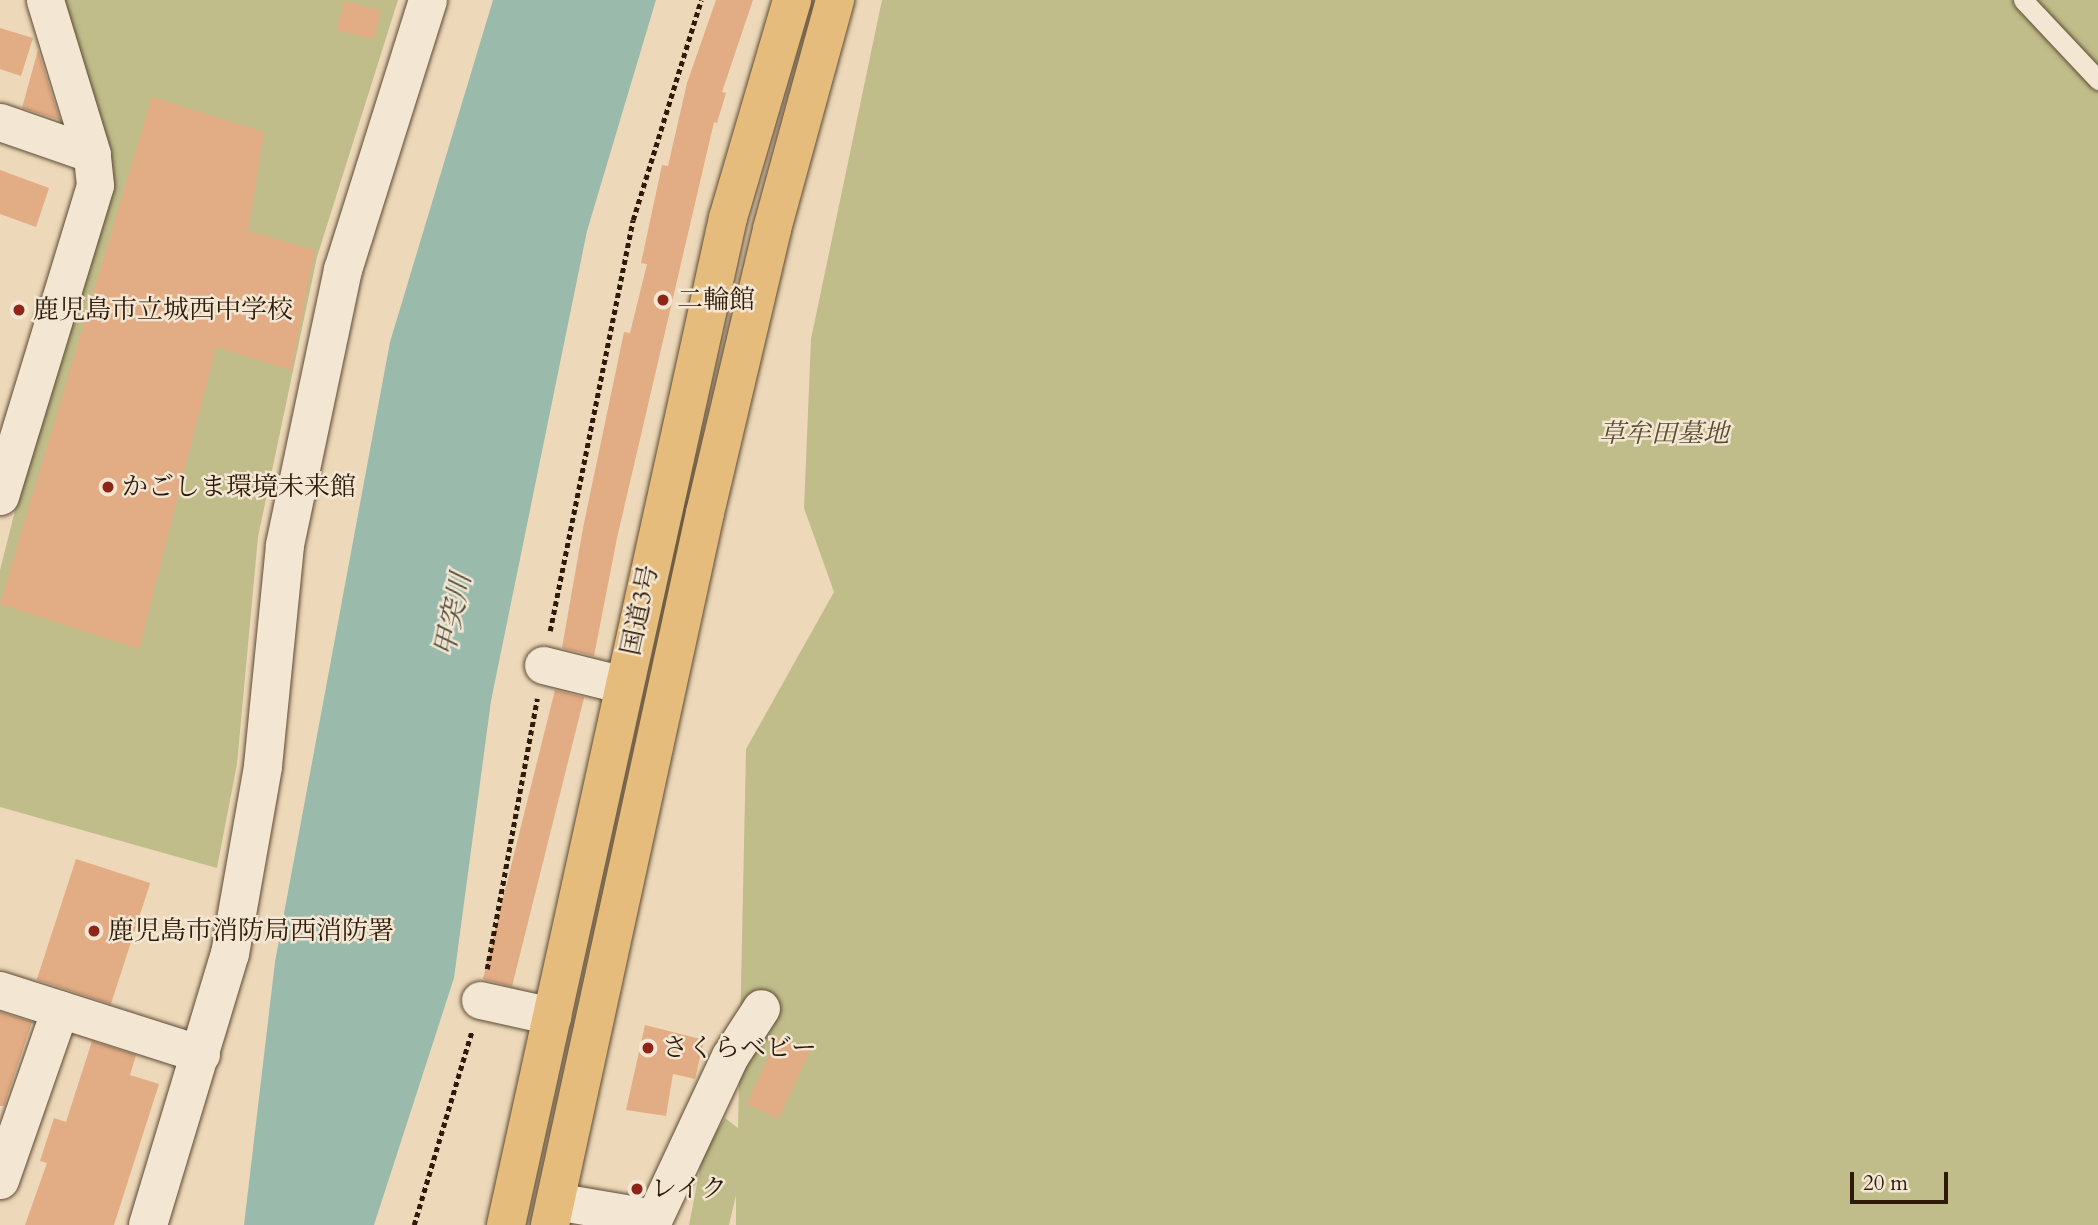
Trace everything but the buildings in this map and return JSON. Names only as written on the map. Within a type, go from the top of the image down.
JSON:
[{"type":"highway","name":"国道3号","points":[[506,1225],[728,218],[792,0]]},
{"type":"highway","name":"国道3号","points":[[553,1213],[705,513],[772,229],[835,0]]},
{"type":"street","points":[[0,496],[95,185],[92,154],[45,0]]},
{"type":"street","points":[[148,1225],[230,954],[262,765],[285,545],[343,270],[428,0]]},
{"type":"street","points":[[0,122],[92,154]]},
{"type":"street","points":[[543,665],[624,685]]},
{"type":"street","points":[[0,990],[201,1054]]},
{"type":"street","points":[[480,1000],[552,1016]]},
{"type":"street","points":[[553,1213],[654,1218],[730,1056],[761,1008]]},
{"type":"street","points":[[0,1180],[60,1009]]},
{"type":"lane","points":[[2023,0],[2098,80]]},
{"type":"path","points":[[414,1225],[480,1000],[499,916],[543,665],[633,220],[702,0]]},
{"type":"green space","points":[[60,0],[398,0],[317,257],[258,537],[237,764],[217,868],[0,807],[0,570],[107,149]]},
{"type":"green space","name":"草牟田墓地","points":[[882,0],[2098,0],[2098,1225],[736,1225],[736,1195],[729,1225],[689,1225],[703,1153],[725,1118],[738,1128],[746,749],[834,592],[804,508],[811,339]]},
{"type":"water","name":"甲突川","points":[[493,0],[656,0],[587,231],[491,701],[454,978],[374,1225],[244,1225],[275,962],[390,342]]},
{"type":"place","name":"二輪館","points":[[663,300]]},
{"type":"place","name":"鹿児島市立城西中学校","points":[[19,310]]},
{"type":"place","name":"かごしま環境未来館","points":[[108,487]]},
{"type":"place","name":"鹿児島市消防局西消防署","points":[[94,931]]},
{"type":"place","name":"さくらベビー","points":[[648,1048]]},
{"type":"place","name":"レイク","points":[[637,1189]]}]
